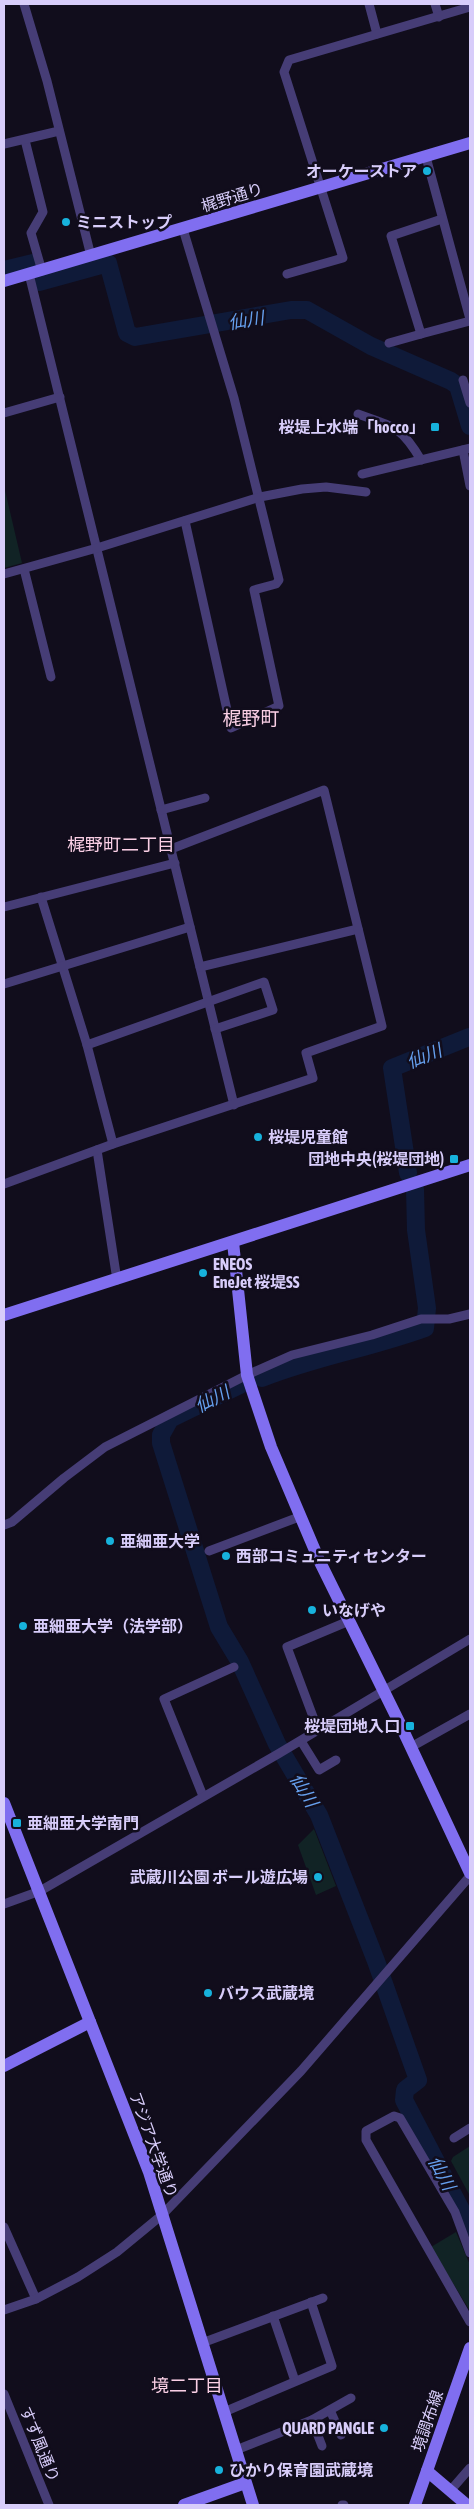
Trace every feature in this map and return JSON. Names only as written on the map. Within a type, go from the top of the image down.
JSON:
[{"type":"street","points":[[24,4],[91,256]]},
{"type":"street","points":[[369,4],[377,34]]},
{"type":"street","points":[[436,4],[439,16]]},
{"type":"street","points":[[287,274],[343,258],[284,72],[290,60],[470,8]]},
{"type":"street","points":[[4,144],[59,131]]},
{"type":"street","points":[[25,140],[43,212],[31,233],[42,271]]},
{"type":"street","name":"梶野通り","points":[[4,281],[470,143]]},
{"type":"street","points":[[389,343],[470,320],[426,157]]},
{"type":"street","points":[[421,334],[391,236],[442,219]]},
{"type":"street","points":[[183,229],[213,325],[260,497],[279,580],[276,584],[254,590],[279,706],[232,728],[185,521]]},
{"type":"street","points":[[29,274],[234,1105]]},
{"type":"street","points":[[463,380],[470,403]]},
{"type":"street","points":[[4,414],[60,397]]},
{"type":"street","points":[[358,414],[395,428],[408,438],[421,460]]},
{"type":"street","points":[[362,474],[467,449],[470,486]]},
{"type":"street","points":[[4,574],[97,548],[260,497],[302,489],[326,487],[366,492]]},
{"type":"street","points":[[24,569],[51,677]]},
{"type":"street","points":[[4,1184],[113,1144],[314,1078],[306,1054],[382,1026],[324,790],[171,849]]},
{"type":"street","points":[[161,810],[206,798]]},
{"type":"street","points":[[4,907],[175,863]]},
{"type":"street","points":[[41,897],[88,1045],[113,1144]]},
{"type":"street","points":[[4,984],[190,927]]},
{"type":"street","points":[[200,968],[358,929]]},
{"type":"street","points":[[88,1045],[208,1000],[264,982],[273,1010],[215,1029]]},
{"type":"street","points":[[97,1150],[117,1280]]},
{"type":"street","points":[[4,1315],[470,1165]]},
{"type":"street","points":[[4,2310],[36,2299],[78,2277],[117,2252],[162,2215],[301,2071],[470,1875],[411,1747],[299,1517],[270,1447],[247,1375],[233,1242]]},
{"type":"street","points":[[4,1525],[12,1522],[64,1478],[105,1447],[247,1375],[292,1355],[372,1335],[421,1318],[434,1320],[470,1314]]},
{"type":"street","points":[[209,1551],[299,1517]]},
{"type":"street","points":[[318,1730],[287,1647],[349,1621]]},
{"type":"street","points":[[4,1904],[40,1891],[202,1796],[301,1741],[470,1639]]},
{"type":"street","points":[[202,1796],[164,1699],[234,1667]]},
{"type":"street","points":[[411,1747],[470,1714]]},
{"type":"street","points":[[301,1741],[319,1770],[336,1760]]},
{"type":"street","name":"アジア大学通り","points":[[4,1803],[149,2172],[252,2505]]},
{"type":"street","points":[[4,2066],[90,2022]]},
{"type":"street","points":[[470,2253],[455,2212],[400,2118],[394,2116],[366,2131],[366,2140],[470,2322]]},
{"type":"street","points":[[454,2138],[470,2128]]},
{"type":"street","points":[[4,2227],[36,2299]]},
{"type":"street","points":[[202,2343],[323,2298]]},
{"type":"street","points":[[224,2412],[332,2366],[312,2302]]},
{"type":"street","points":[[273,2316],[295,2381]]},
{"type":"street","name":"境調布線","points":[[415,2505],[470,2348]]},
{"type":"street","name":"すず風通り","points":[[4,2394],[49,2505]]},
{"type":"street","points":[[236,2450],[312,2420],[351,2398]]},
{"type":"street","points":[[330,2410],[341,2435]]},
{"type":"street","points":[[312,2420],[322,2446]]},
{"type":"street","points":[[450,2491],[470,2468]]},
{"type":"street","points":[[427,2471],[467,2505]]},
{"type":"street","points":[[184,2505],[245,2483]]},
{"type":"shaded area","points":[[4,486],[22,563],[4,568]]},
{"type":"shaded area","points":[[314,1829],[336,1886],[316,1895],[298,1845]]},
{"type":"shaded area","points":[[470,2146],[470,2196],[451,2161],[453,2157]]},
{"type":"shaded area","points":[[456,2232],[470,2265],[470,2311],[431,2247]]},
{"type":"waterway","name":"仙川","points":[[4,270],[33,263]]},
{"type":"waterway","name":"仙川","points":[[37,276],[39,282],[108,263],[127,333],[135,337],[291,310],[307,310],[371,346],[451,381],[458,386],[470,426]]},
{"type":"waterway","name":"仙川","points":[[408,1173],[392,1068],[469,1037]]},
{"type":"waterway","name":"仙川","points":[[262,1378],[302,1364],[425,1328],[427,1308],[416,1230],[415,1189]]},
{"type":"waterway","name":"仙川","points":[[240,1385],[170,1419],[161,1435],[161,1443],[219,1627],[240,1662],[277,1744],[319,1815],[376,1961],[418,2080],[405,2090],[404,2100],[470,2227]]},
{"type":"place","name":"オーケーストア","points":[[427,171]]},
{"type":"place","name":"ミニストップ","points":[[66,222]]},
{"type":"place","name":"桜堤上水端「hocco」","points":[[435,427]]},
{"type":"place","name":"桜堤児童館","points":[[258,1137]]},
{"type":"place","name":"団地中央(桜堤団地)","points":[[454,1159]]},
{"type":"place","name":"ENEOS EneJet 桜堤SS","points":[[203,1273]]},
{"type":"place","name":"亜細亜大学","points":[[110,1541]]},
{"type":"place","name":"西部コミュニティセンター","points":[[226,1556]]},
{"type":"place","name":"いなげや","points":[[312,1610]]},
{"type":"place","name":"亜細亜大学（法学部）","points":[[23,1626]]},
{"type":"place","name":"桜堤団地入口","points":[[410,1726]]},
{"type":"place","name":"亜細亜大学南門","points":[[17,1823]]},
{"type":"place","name":"武蔵川公園 ボール遊広場","points":[[318,1877]]},
{"type":"place","name":"バウス武蔵境","points":[[208,1993]]},
{"type":"place","name":"QUARD PANGLE","points":[[384,2428]]},
{"type":"place","name":"ひかり保育園武蔵境","points":[[219,2470]]},
{"type":"district","name":"梶野町","points":[[251,718]]},
{"type":"district","name":"梶野町二丁目","points":[[121,844]]},
{"type":"district","name":"境二丁目","points":[[187,2385]]}]
